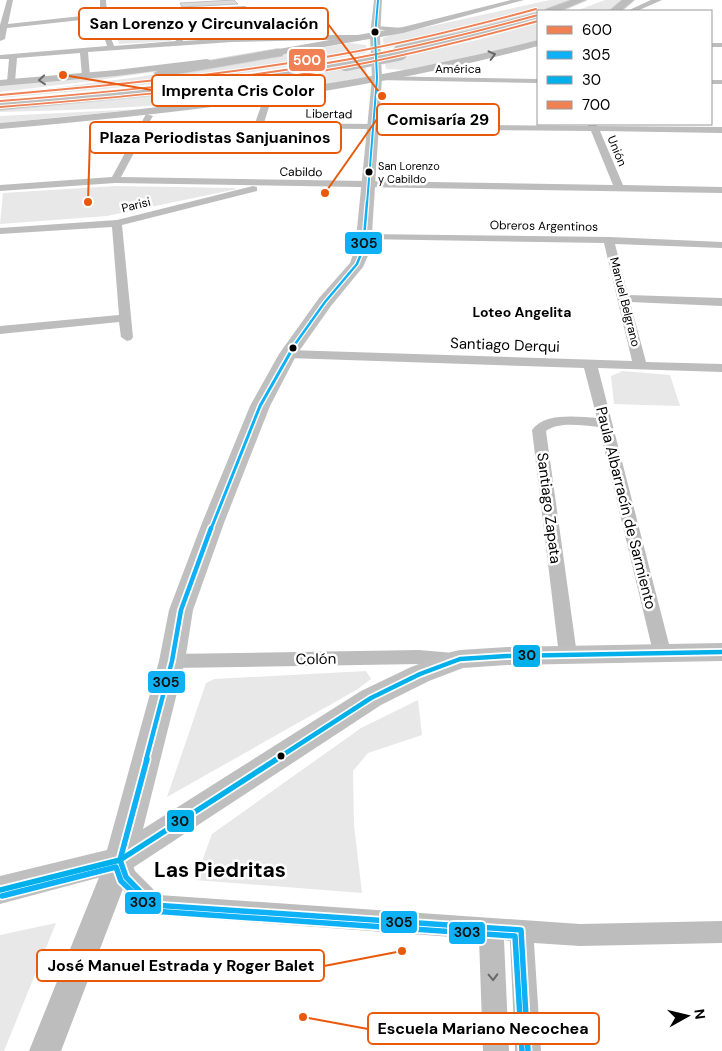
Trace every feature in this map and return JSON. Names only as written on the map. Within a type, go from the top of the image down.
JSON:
[{"type":"highway","points":[[419,27],[546,0]]},
{"type":"highway","points":[[615,10],[629,0]]},
{"type":"highway","points":[[554,10],[587,1]]},
{"type":"highway","points":[[569,10],[587,1]]},
{"type":"highway","points":[[401,52],[537,15]]},
{"type":"highway","points":[[0,106],[178,89],[465,40],[537,20]]},
{"type":"highway","points":[[0,94],[132,77],[278,53]]},
{"type":"highway","points":[[0,100],[165,85],[344,62]]},
{"type":"highway","points":[[0,114],[175,105],[325,87]]},
{"type":"main road","points":[[120,860],[172,661],[181,610],[213,523],[260,406],[288,354],[325,302],[357,264],[364,249],[377,79],[375,36],[378,0]]},
{"type":"main road","points":[[0,890],[120,860],[371,698],[420,674],[460,659],[662,652],[722,652]]},
{"type":"street","points":[[1,39],[2,26],[10,0]]},
{"type":"street","points":[[103,0],[104,27],[111,48]]},
{"type":"street","points":[[210,0],[215,9]]},
{"type":"street","points":[[0,83],[86,76],[278,53],[419,27],[520,0]]},
{"type":"street","points":[[634,10],[658,0]]},
{"type":"street","points":[[2,26],[104,15],[246,8]]},
{"type":"street","points":[[170,12],[181,44]]},
{"type":"street","points":[[230,29],[234,41]]},
{"type":"street","points":[[0,57],[234,41],[331,36],[375,36]]},
{"type":"street","points":[[331,36],[342,42]]},
{"type":"street","points":[[41,43],[43,54]]},
{"type":"street","points":[[0,126],[151,112],[268,97],[325,87],[362,84],[377,79],[536,44]]},
{"type":"street","points":[[84,51],[86,76]]},
{"type":"street","points":[[10,82],[13,56]]},
{"type":"street","points":[[433,68],[431,71],[434,76],[445,80]]},
{"type":"street","name":"América","points":[[377,79],[537,81]]},
{"type":"street","points":[[259,125],[268,97]]},
{"type":"street","points":[[115,180],[151,112]]},
{"type":"street","name":"Libertad","points":[[146,124],[373,127],[593,126],[722,130]]},
{"type":"street","name":"Unión","points":[[593,126],[619,188]]},
{"type":"street","name":"Cabildo","points":[[0,188],[115,180],[722,190]]},
{"type":"street","name":"Parisi","points":[[0,231],[117,223],[275,184]]},
{"type":"street","points":[[117,223],[127,337]]},
{"type":"street","name":"Obreros Argentinos","points":[[365,237],[609,240],[722,245]]},
{"type":"street","name":"Manuel Belgrano","points":[[609,240],[640,365]]},
{"type":"street","points":[[623,298],[722,302]]},
{"type":"street","points":[[0,330],[125,318]]},
{"type":"street","name":"Santiago Derqui","points":[[288,354],[722,368]]},
{"type":"street","name":"Paula Albarracín de Sarmiento","points":[[590,363],[662,652]]},
{"type":"street","name":"Santiago Zapata","points":[[568,655],[539,430],[544,425],[555,422],[606,422]]},
{"type":"street","name":"Colón","points":[[172,661],[419,657],[460,659]]},
{"type":"street","points":[[120,860],[126,877],[153,905],[580,935],[722,932]]},
{"type":"street","points":[[45,1051],[120,860]]},
{"type":"street","points":[[492,928],[496,1051]]},
{"type":"street","points":[[521,930],[528,1051]]},
{"type":"shaded area","points":[[550,0],[573,0],[503,22],[384,49],[383,38]]},
{"type":"shaded area","points":[[605,0],[626,0],[612,10],[579,10]]},
{"type":"shaded area","points":[[163,15],[171,41],[119,44],[113,18]]},
{"type":"shaded area","points":[[537,23],[537,40],[483,54],[405,70],[386,69],[385,61],[477,40]]},
{"type":"shaded area","points":[[350,43],[366,45],[366,53],[230,75],[138,86],[0,98],[0,95],[138,77]]},
{"type":"shaded area","points":[[216,63],[92,81],[0,92],[0,85]]},
{"type":"shaded area","points":[[366,66],[367,77],[235,98],[135,107],[0,112],[0,108]]},
{"type":"shaded area","points":[[142,109],[0,123],[0,116]]},
{"type":"shaded area","points":[[115,186],[237,189],[107,216],[0,224],[3,193]]},
{"type":"shaded area","points":[[623,371],[670,375],[680,406],[614,404],[611,376]]},
{"type":"shaded area","points":[[366,671],[371,679],[358,689],[167,797],[206,683],[214,679]]},
{"type":"shaded area","points":[[418,700],[422,735],[368,753],[353,771],[354,825],[362,893],[195,880],[212,834],[361,728]]},
{"type":"shaded area","points":[[56,923],[4,1051],[0,1051],[0,935]]},
{"type":"building","points":[[234,0],[238,4],[182,7],[180,3]]},
{"type":"transit line","name":"305","points":[[378,0],[375,36],[377,78],[363,249],[357,264],[325,302],[288,354],[260,406],[213,523],[181,610],[172,661],[120,860],[126,877],[153,905],[521,930],[528,1051]]},
{"type":"transit line","name":"500","points":[[0,95],[135,83],[271,66],[405,42],[471,27],[536,9]]},
{"type":"transit line","name":"600","points":[[0,101],[136,89],[272,72],[406,48],[537,15]]},
{"type":"transit line","name":"700","points":[[0,107],[136,95],[272,79],[406,55],[537,21]]},
{"type":"transit line","name":"30","points":[[0,890],[120,860],[371,698],[420,674],[460,659],[507,656],[722,652]]},
{"type":"transit line","name":"303","points":[[2,896],[116,867],[121,881],[152,911],[515,936],[522,1051]]},
{"type":"place","name":"Imprenta Cris Color","points":[[63,75]]},
{"type":"place","name":"San Lorenzo y Circunvalación","points":[[382,96]]},
{"type":"place","name":"San Lorenzo y Cabildo","points":[[369,172]]},
{"type":"place","name":"Comisaría 29","points":[[325,193]]},
{"type":"place","name":"Plaza Periodistas Sanjuaninos","points":[[88,202]]},
{"type":"place","name":"José Manuel Estrada y Roger Balet","points":[[402,951]]},
{"type":"place","name":"Escuela Mariano Necochea","points":[[303,1017]]},
{"type":"district","name":"Loteo Angelita","points":[[522,312]]},
{"type":"district","name":"Las Piedritas","points":[[220,870]]}]
